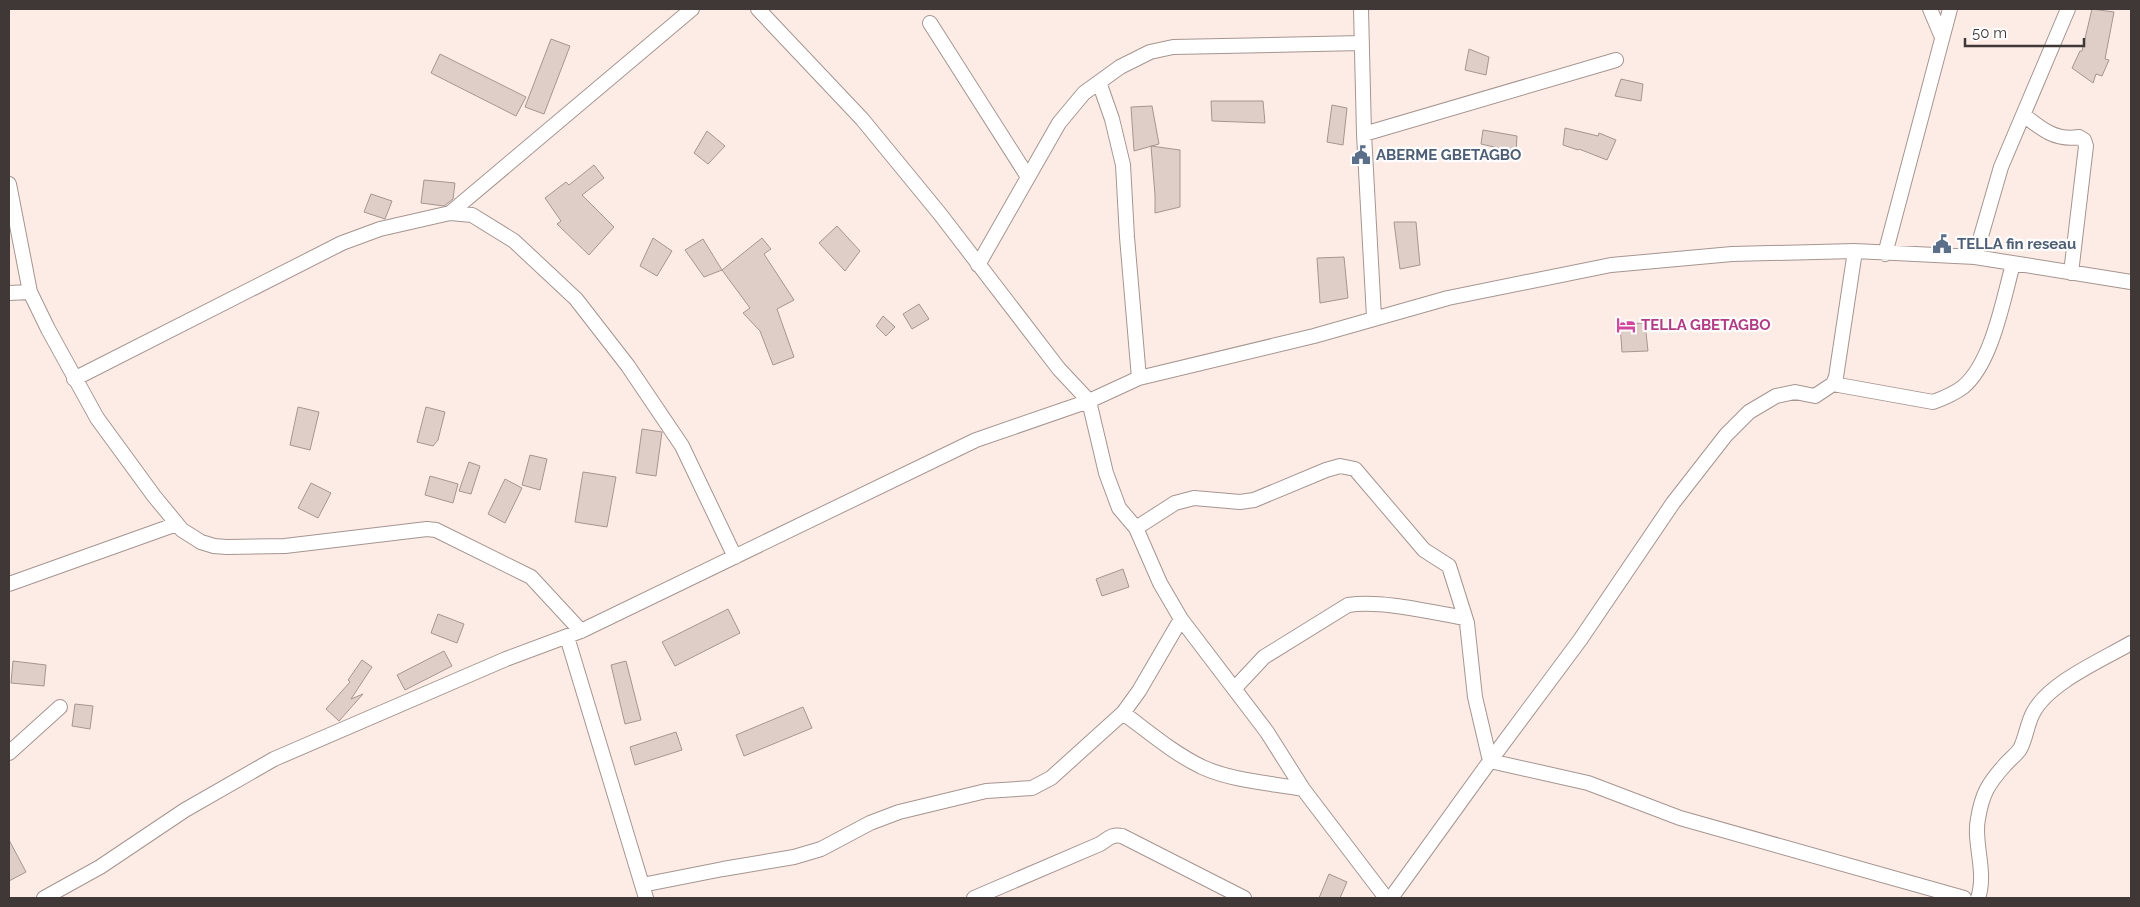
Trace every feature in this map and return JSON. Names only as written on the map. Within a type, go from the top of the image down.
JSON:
[{"type":"street","points":[[450,213],[692,9]]},
{"type":"street","points":[[758,9],[862,120],[940,214],[1059,369],[1089,401],[1106,473],[1119,508],[1136,528],[1160,583],[1181,619],[1268,732],[1303,789],[1386,898]]},
{"type":"street","points":[[1361,9],[1364,134],[1374,318]]},
{"type":"street","points":[[1930,9],[1942,35]]},
{"type":"street","points":[[1885,254],[1950,9]]},
{"type":"street","points":[[1975,257],[2001,167],[2068,9]]},
{"type":"street","points":[[930,23],[1028,176]]},
{"type":"street","points":[[978,265],[1059,123],[1084,92],[1120,67],[1150,52],[1173,47],[1362,43]]},
{"type":"street","points":[[1364,134],[1616,60]]},
{"type":"street","points":[[1099,82],[1112,119],[1123,165],[1139,378]]},
{"type":"street","points":[[2024,115],[2039,128],[2058,137],[2078,137],[2084,140],[2086,146],[2071,274]]},
{"type":"street","points":[[9,184],[30,292],[74,379],[97,418],[154,496],[182,530],[201,542],[214,546],[285,546],[427,529],[436,530],[531,577],[581,631]]},
{"type":"street","points":[[74,379],[342,243],[380,229],[450,213],[472,215],[514,241],[576,299],[628,366],[682,446],[735,557]]},
{"type":"street","points":[[1391,898],[1490,760],[1580,640],[1673,503],[1726,435],[1749,412],[1776,396],[1795,392],[1815,396],[1833,384],[1836,377],[1855,252]]},
{"type":"street","points":[[44,898],[100,867],[185,810],[274,759],[506,659],[581,631],[976,440],[1089,401],[1139,378],[1314,336],[1448,298],[1611,265],[1732,254],[1855,252],[1975,257],[2071,274],[2131,282]]},
{"type":"street","points":[[1833,384],[1933,402],[1948,397],[1963,387],[1976,373],[1986,355],[2014,264]]},
{"type":"street","points":[[9,293],[30,292]]},
{"type":"street","points":[[1136,528],[1175,503],[1194,498],[1240,502],[1254,500],[1326,470],[1340,466],[1355,469],[1424,550],[1449,566],[1465,618],[1475,697],[1490,760]]},
{"type":"street","points":[[9,584],[177,524]]},
{"type":"street","points":[[1234,689],[1264,657],[1348,605],[1369,604],[1465,618]]},
{"type":"street","points":[[567,637],[644,892],[723,869],[794,857],[821,849],[863,826],[899,812],[986,791],[1032,788],[1052,778],[1123,713],[1139,691],[1181,619]]},
{"type":"street","points":[[1978,898],[1980,892],[1981,861],[1977,821],[1983,793],[1995,776],[2020,749],[2033,712],[2043,699],[2056,687],[2131,643]]},
{"type":"street","points":[[9,753],[60,707]]},
{"type":"street","points":[[1123,713],[1178,753],[1203,767],[1232,777],[1303,789]]},
{"type":"street","points":[[1490,760],[1588,783],[1680,818],[1964,898]]},
{"type":"street","points":[[974,898],[1100,844],[1111,835],[1122,836],[1244,898]]},
{"type":"building","points":[[2092,9],[2114,12],[2105,59],[2109,60],[2102,76],[2096,74],[2093,83],[2072,68],[2080,51],[2082,51]]},
{"type":"building","points":[[551,39],[570,46],[544,114],[525,107]]},
{"type":"building","points":[[1469,49],[1489,57],[1486,75],[1465,70]]},
{"type":"building","points":[[440,54],[526,97],[516,116],[431,73]]},
{"type":"building","points":[[1621,79],[1643,84],[1641,101],[1615,96]]},
{"type":"building","points":[[1211,101],[1263,101],[1265,123],[1212,121]]},
{"type":"building","points":[[1332,105],[1347,108],[1343,145],[1327,142]]},
{"type":"building","points":[[1152,106],[1159,144],[1134,151],[1131,107]]},
{"type":"building","points":[[1565,128],[1598,136],[1599,133],[1616,140],[1607,160],[1563,145]]},
{"type":"building","points":[[1483,130],[1517,136],[1516,152],[1481,144]]},
{"type":"building","points":[[707,131],[725,146],[708,164],[694,153]]},
{"type":"building","points":[[1151,146],[1180,150],[1180,207],[1155,213]]},
{"type":"building","points":[[594,165],[604,178],[582,195],[614,227],[589,255],[557,224],[561,221],[545,198],[566,182],[569,185]]},
{"type":"building","points":[[424,180],[455,183],[453,199],[444,206],[421,203]]},
{"type":"building","points":[[371,194],[392,201],[385,219],[364,212]]},
{"type":"building","points":[[1394,222],[1416,222],[1420,265],[1400,269]]},
{"type":"building","points":[[837,226],[860,251],[845,271],[819,243]]},
{"type":"building","points":[[653,238],[672,251],[657,276],[640,266]]},
{"type":"building","points":[[762,238],[771,249],[764,254],[794,300],[777,309],[794,357],[773,365],[760,331],[743,313],[750,308],[722,270]]},
{"type":"building","points":[[703,239],[722,270],[704,277],[685,250]]},
{"type":"building","points":[[1344,257],[1348,298],[1320,303],[1317,258]]},
{"type":"building","points":[[919,304],[929,319],[912,329],[903,314]]},
{"type":"building","points":[[883,316],[895,327],[886,336],[876,326]]},
{"type":"building","points":[[1645,323],[1648,351],[1622,352],[1620,324]]},
{"type":"building","points":[[298,407],[319,412],[310,450],[290,445]]},
{"type":"building","points":[[426,407],[445,412],[438,440],[433,446],[417,442]]},
{"type":"building","points":[[642,429],[662,432],[656,476],[636,473]]},
{"type":"building","points":[[530,455],[547,459],[540,490],[522,485]]},
{"type":"building","points":[[469,462],[480,466],[471,494],[459,491]]},
{"type":"building","points":[[583,472],[616,477],[607,527],[575,522]]},
{"type":"building","points":[[430,476],[458,484],[453,503],[425,495]]},
{"type":"building","points":[[505,479],[522,488],[505,523],[488,514]]},
{"type":"building","points":[[311,483],[331,493],[318,518],[298,508]]},
{"type":"building","points":[[1123,569],[1129,587],[1102,596],[1096,579]]},
{"type":"building","points":[[728,609],[740,633],[675,666],[662,642]]},
{"type":"building","points":[[438,614],[464,624],[457,643],[431,633]]},
{"type":"building","points":[[444,651],[452,666],[405,690],[397,675]]},
{"type":"building","points":[[362,660],[372,667],[351,699],[363,694],[339,721],[326,709],[350,682],[348,680]]},
{"type":"building","points":[[13,661],[46,665],[44,686],[11,683]]},
{"type":"building","points":[[626,661],[641,720],[625,724],[611,665]]},
{"type":"building","points":[[75,704],[93,706],[90,729],[72,726]]},
{"type":"building","points":[[803,707],[812,728],[744,756],[736,735]]},
{"type":"building","points":[[676,732],[682,750],[635,765],[630,747]]},
{"type":"building","points":[[9,840],[26,872],[9,881]]},
{"type":"building","points":[[1329,874],[1347,882],[1340,898],[1319,898]]},
{"type":"place","name":"ABERME GBETAGBO","points":[[1361,155]]},
{"type":"place","name":"TELLA fin reseau","points":[[1942,244]]},
{"type":"place","name":"TELLA GBETAGBO","points":[[1626,325]]}]
